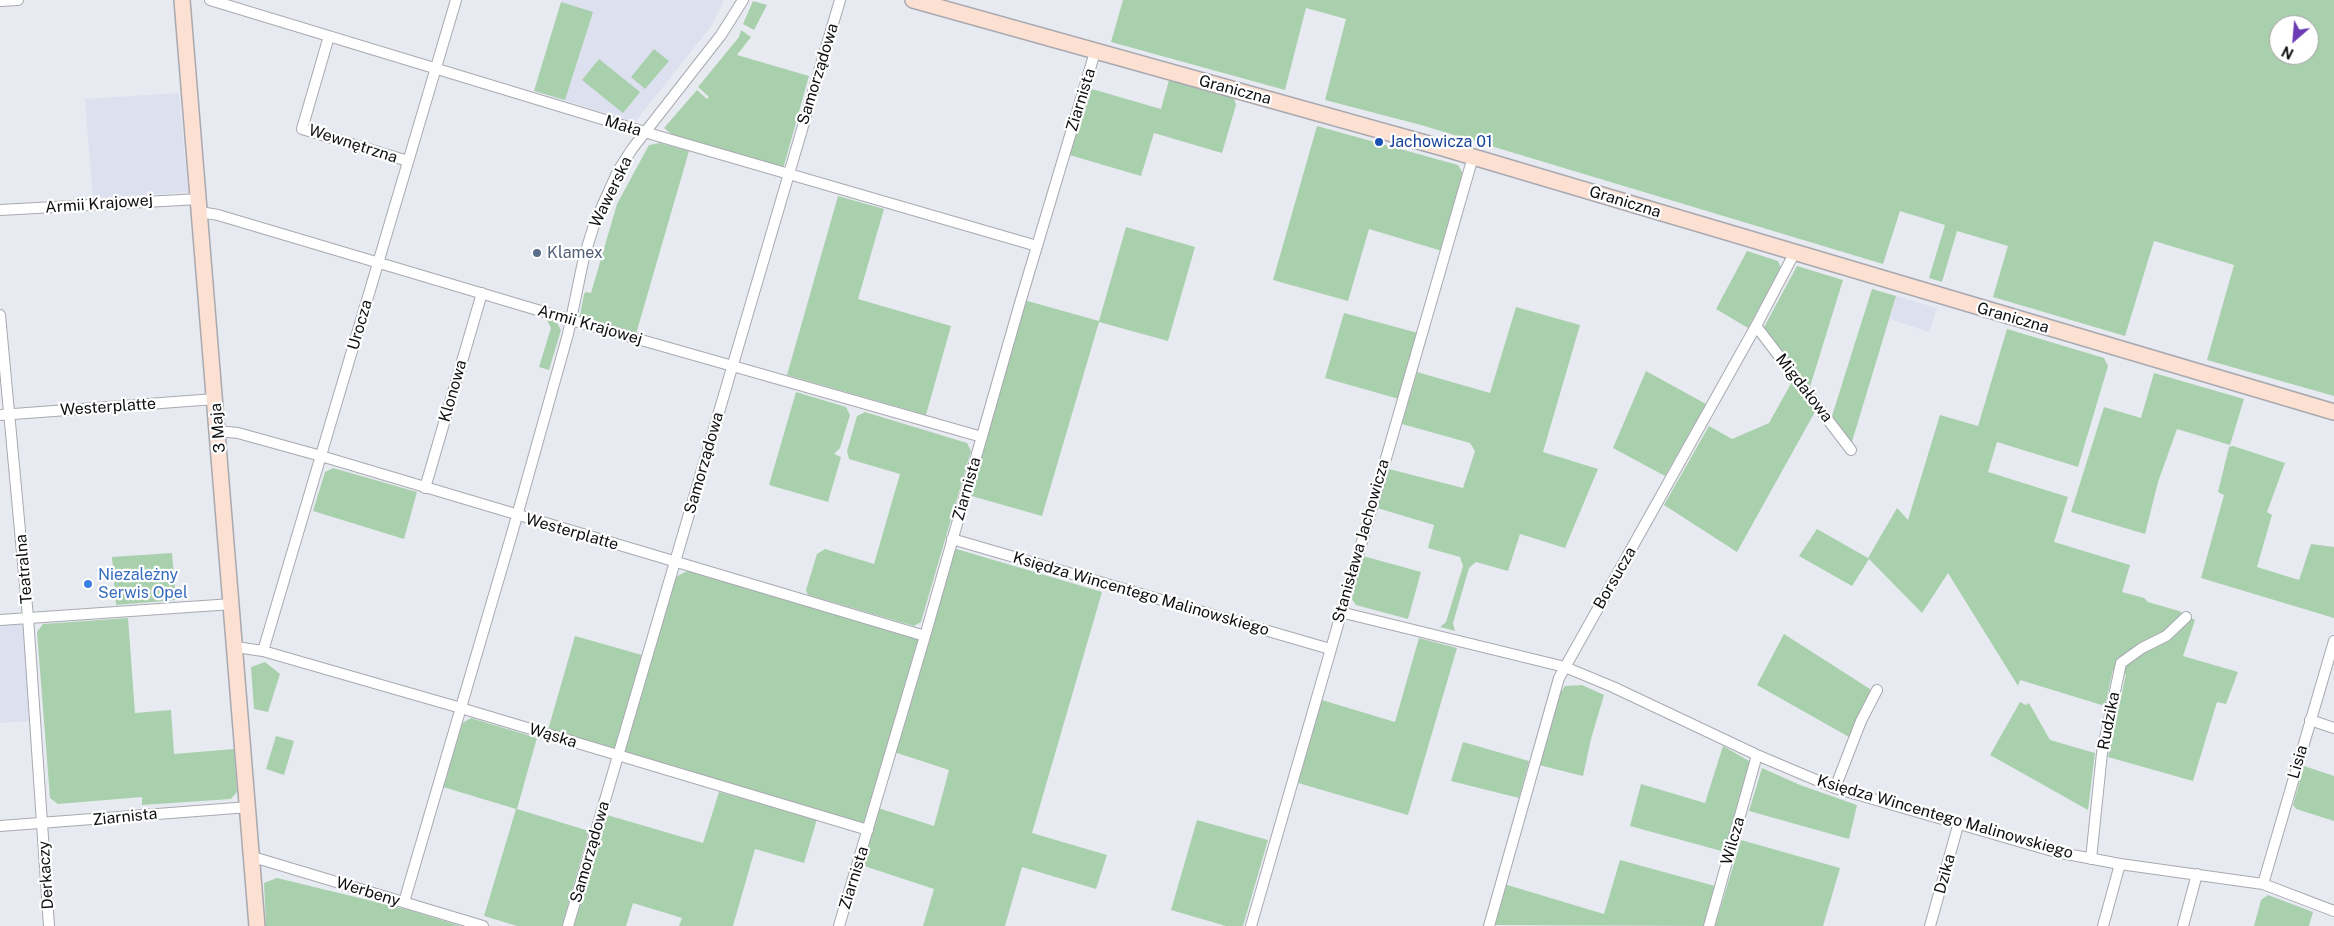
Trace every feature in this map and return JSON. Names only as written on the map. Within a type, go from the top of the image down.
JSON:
[{"type":"street","points":[[0,1],[18,0]]},
{"type":"street","name":"3 Maja","points":[[182,0],[258,926]]},
{"type":"street","name":"Mała","points":[[210,0],[788,175],[1037,246]]},
{"type":"street","name":"Urocza","points":[[263,651],[456,0]]},
{"type":"street","name":"Samorządowa","points":[[568,926],[840,0]]},
{"type":"street","name":"Graniczna","points":[[913,0],[947,5],[1095,52],[1473,157],[2334,412]]},
{"type":"street","name":"Wawerska","points":[[404,902],[516,516],[571,320],[584,257],[595,222],[618,171],[644,132],[721,35],[741,2]]},
{"type":"street","name":"Wewnętrzna","points":[[329,36],[302,129],[408,162]]},
{"type":"street","name":"Ziarnista","points":[[839,926],[1095,52]]},
{"type":"street","name":"Stanisława Jachowicza","points":[[1251,926],[1340,612],[1473,157]]},
{"type":"street","name":"Armii Krajowej","points":[[0,210],[199,205],[218,215],[571,320],[982,437]]},
{"type":"street","name":"Borsucza","points":[[1489,926],[1559,678],[1796,252]]},
{"type":"street","name":"Klonowa","points":[[425,488],[482,293]]},
{"type":"street","name":"Teatralna","points":[[0,315],[5,415],[28,618],[42,823]]},
{"type":"street","name":"Migdałowa","points":[[1756,326],[1851,450]]},
{"type":"street","name":"Westerplatte","points":[[5,415],[215,399]]},
{"type":"street","name":"Westerplatte","points":[[218,431],[238,433],[321,456],[516,516],[925,636]]},
{"type":"street","name":"Księdza Wincentego Malinowskiego","points":[[952,539],[1330,649]]},
{"type":"street","points":[[0,620],[232,604]]},
{"type":"street","name":"Księdza Wincentego Malinowskiego","points":[[1340,612],[1565,667],[1613,687],[1757,756],[1835,788],[1959,822],[2056,852],[2120,864],[2263,884],[2334,911]]},
{"type":"street","name":"Rudzika","points":[[2091,859],[2102,753],[2121,663],[2142,648],[2166,636],[2186,617]]},
{"type":"street","name":"Lisia","points":[[2263,884],[2334,641]]},
{"type":"street","name":"Wąska","points":[[236,647],[263,651],[460,708],[868,830]]},
{"type":"street","points":[[1835,788],[1861,721],[1877,690]]},
{"type":"street","points":[[2310,720],[2334,728]]},
{"type":"street","name":"Wilcza","points":[[1709,926],[1757,756]]},
{"type":"street","name":"Ziarnista","points":[[0,826],[249,807]]},
{"type":"street","name":"Dzika","points":[[1930,926],[1959,822]]},
{"type":"street","name":"Derkaczy","points":[[42,823],[49,926]]},
{"type":"street","name":"Werbeny","points":[[253,857],[483,926]]},
{"type":"street","points":[[2103,926],[2120,864]]},
{"type":"street","points":[[2183,926],[2197,874]]},
{"type":"shaded area","points":[[562,0],[724,0],[712,25],[635,122],[534,91]]},
{"type":"shaded area","points":[[179,93],[188,192],[93,198],[85,99]]},
{"type":"shaded area","points":[[1896,296],[1937,308],[1929,332],[1890,319]]},
{"type":"shaded area","points":[[24,621],[30,721],[0,723],[0,623]]},
{"type":"green space","points":[[1123,0],[2334,0],[2334,396],[2207,360],[2234,265],[2154,241],[2125,336],[1993,297],[2008,246],[1957,231],[1942,282],[1929,278],[1945,225],[1900,211],[1883,264],[1421,125],[1325,100],[1346,19],[1306,8],[1285,90],[1111,42]]},
{"type":"green space","points":[[753,1],[767,5],[754,30],[743,24]]},
{"type":"green space","points":[[561,2],[593,12],[565,100],[534,91]]},
{"type":"green space","points":[[741,30],[751,37],[737,55],[809,76],[783,169],[675,137],[664,128],[697,90],[707,99],[709,97],[698,87],[739,37]]},
{"type":"green space","points":[[654,49],[669,61],[645,89],[631,77]]},
{"type":"green space","points":[[599,59],[640,92],[623,113],[582,80]]},
{"type":"green space","points":[[1169,80],[1234,98],[1236,105],[1222,153],[1154,133],[1141,176],[1066,154],[1085,87],[1161,109]]},
{"type":"green space","points":[[1317,126],[1458,165],[1465,177],[1442,251],[1369,229],[1348,301],[1273,280]]},
{"type":"green space","points":[[660,143],[689,151],[636,334],[580,316],[584,294],[586,292],[591,293],[617,204],[649,145]]},
{"type":"green space","points":[[838,196],[884,209],[858,299],[951,326],[926,415],[787,375]]},
{"type":"green space","points":[[1126,227],[1195,247],[1168,341],[1099,322],[1042,516],[968,495],[1024,300],[1099,321]]},
{"type":"green space","points":[[1747,251],[1778,261],[1781,268],[1748,328],[1716,309]]},
{"type":"green space","points":[[1797,266],[1843,280],[1809,390],[1763,329]]},
{"type":"green space","points":[[1872,289],[1896,296],[1851,445],[1831,419]]},
{"type":"green space","points":[[1516,307],[1580,325],[1543,452],[1598,469],[1565,548],[1520,534],[1508,571],[1476,562],[1469,568],[1453,623],[1455,631],[1440,627],[1446,622],[1463,566],[1460,557],[1428,548],[1434,525],[1377,508],[1389,469],[1463,488],[1475,451],[1470,443],[1402,424],[1417,372],[1490,393]]},
{"type":"green space","points":[[1344,313],[1418,333],[1399,399],[1325,378]]},
{"type":"green space","points":[[546,318],[557,323],[561,330],[549,370],[539,367],[551,328]]},
{"type":"green space","points":[[2007,329],[2104,358],[2108,366],[2078,467],[1997,442],[1988,472],[2068,497],[2054,542],[2130,565],[2122,592],[2179,611],[2195,620],[2183,656],[2238,672],[2226,704],[2217,702],[2193,781],[2108,757],[2126,674],[2113,670],[2105,706],[2020,680],[2018,686],[1948,573],[1922,613],[1869,559],[1852,586],[1799,556],[1817,529],[1868,558],[1897,508],[1908,520],[1940,415],[1978,426]]},
{"type":"green space","points":[[1646,371],[1706,404],[1665,476],[1613,448]]},
{"type":"green space","points":[[2154,373],[2244,399],[2230,445],[2177,429],[2158,482],[2145,534],[2071,512],[2104,407],[2141,418]]},
{"type":"green space","points":[[1793,380],[1816,410],[1737,552],[1664,505],[1709,426],[1732,439],[1769,423]]},
{"type":"green space","points":[[796,392],[846,407],[850,415],[840,448],[834,454],[841,457],[828,502],[769,485]]},
{"type":"green space","points":[[865,412],[967,443],[971,451],[921,622],[914,626],[808,595],[806,590],[817,554],[825,549],[874,564],[900,474],[849,459],[847,451],[857,416]]},
{"type":"green space","points":[[2233,446],[2285,463],[2267,512],[2272,515],[2257,567],[2299,580],[2311,544],[2334,547],[2334,618],[2201,578],[2224,495],[2218,492],[2229,447]]},
{"type":"green space","points":[[333,468],[417,492],[404,539],[313,511],[325,472]]},
{"type":"green space","points":[[953,548],[1102,592],[1032,833],[1107,855],[1096,889],[1022,867],[1005,926],[923,926],[934,889],[861,865],[878,808],[934,826],[949,770],[894,752]]},
{"type":"green space","points":[[172,553],[176,600],[116,605],[112,557]]},
{"type":"green space","points":[[1363,556],[1421,572],[1408,619],[1356,605],[1351,598]]},
{"type":"green space","points":[[689,570],[921,639],[866,825],[624,753],[676,577]]},
{"type":"green space","points":[[128,618],[135,713],[171,710],[174,754],[234,749],[237,792],[231,799],[142,805],[142,797],[58,804],[50,798],[37,632],[43,624]]},
{"type":"green space","points":[[1784,634],[1870,689],[1869,698],[1849,737],[1757,685]]},
{"type":"green space","points":[[575,636],[642,655],[614,750],[548,730]]},
{"type":"green space","points":[[1419,638],[1457,648],[1408,815],[1298,783],[1322,700],[1395,722]]},
{"type":"green space","points":[[265,662],[280,674],[268,712],[254,709],[251,667]]},
{"type":"green space","points":[[1582,685],[1604,695],[1591,739],[1583,776],[1539,765],[1558,697],[1565,686]]},
{"type":"green space","points":[[2020,702],[2026,705],[2029,703],[2050,740],[2095,753],[2088,810],[1990,755]]},
{"type":"green space","points":[[471,718],[537,738],[517,809],[589,831],[562,926],[517,926],[484,916],[516,809],[443,787],[462,723]]},
{"type":"green space","points":[[276,736],[294,741],[284,775],[266,769]]},
{"type":"green space","points":[[1463,742],[1529,761],[1519,798],[1451,781]]},
{"type":"green space","points":[[1723,746],[1751,762],[1725,852],[1630,826],[1641,784],[1705,803]]},
{"type":"green space","points":[[2304,766],[2334,776],[2334,821],[2296,809],[2293,805]]},
{"type":"green space","points":[[1762,768],[1800,785],[1857,805],[1849,839],[1749,811]]},
{"type":"green space","points":[[719,792],[817,819],[804,863],[755,849],[733,926],[679,926],[682,918],[633,903],[626,926],[573,926],[607,815],[703,843]]},
{"type":"green space","points":[[1197,820],[1268,840],[1243,926],[1226,926],[1171,910]]},
{"type":"green space","points":[[1741,840],[1840,868],[1823,926],[1715,926]]},
{"type":"green space","points":[[1620,860],[1715,886],[1704,926],[1493,925],[1504,884],[1604,914]]},
{"type":"green space","points":[[277,878],[409,910],[461,926],[266,926],[264,883]]},
{"type":"green space","points":[[2268,895],[2313,912],[2309,926],[2254,926],[2261,900]]},
{"type":"place","name":"Jachowicza 01","points":[[1379,142]]},
{"type":"place","name":"Klamex","points":[[537,253]]},
{"type":"place","name":"Niezależny Serwis Opel","points":[[88,584]]}]
